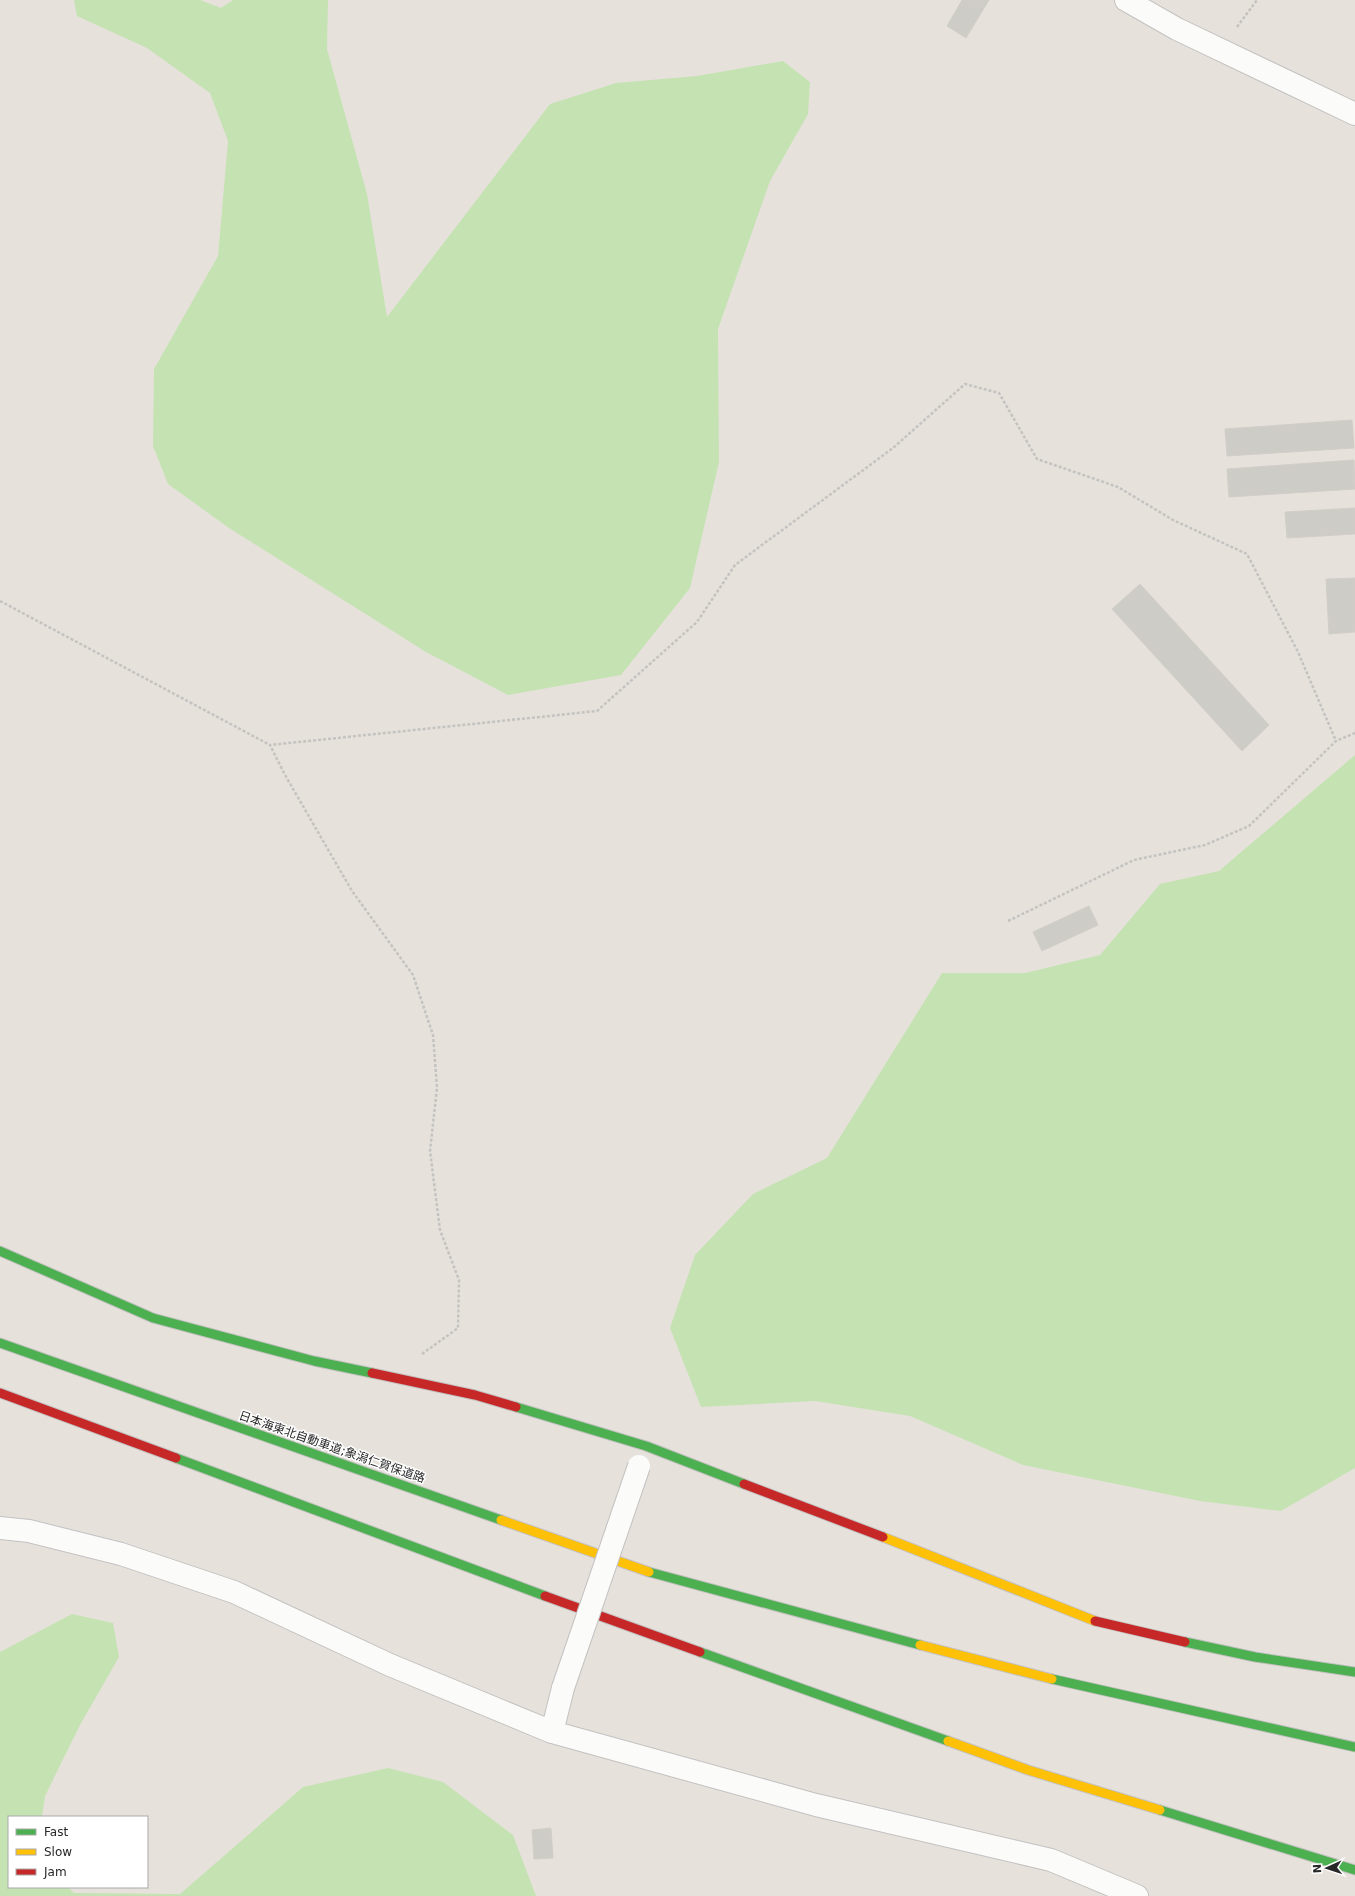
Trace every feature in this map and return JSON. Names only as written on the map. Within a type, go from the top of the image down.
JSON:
[{"type":"main road","points":[[0,1251],[153,1318],[314,1361],[475,1395],[643,1456],[972,1570],[1099,1623],[1255,1657],[1355,1672]]},
{"type":"main road","name":"日本海東北自動車道;象潟仁賀保道路","points":[[0,1344],[656,1574],[1025,1673],[1355,1747]]},
{"type":"main road","points":[[0,1392],[632,1628],[1028,1770],[1355,1870]]},
{"type":"street","points":[[1126,0],[1177,30],[1355,114]]},
{"type":"street","points":[[552,1732],[563,1688],[643,1456]]},
{"type":"street","points":[[0,1528],[29,1531],[122,1554],[234,1592],[390,1665],[552,1732],[816,1805],[1051,1860],[1137,1896]]},
{"type":"path","points":[[0,601],[270,745],[597,711],[697,622],[735,565],[893,448],[965,384],[999,393],[1037,459],[1118,487],[1173,520],[1248,554],[1298,652],[1336,741]]},
{"type":"path","points":[[1008,921],[1134,860],[1205,845],[1249,826],[1336,741],[1355,733]]},
{"type":"path","points":[[270,745],[285,775],[352,891],[413,975],[433,1035],[437,1088],[430,1151],[440,1230],[459,1280],[458,1328],[422,1355],[414,1357]]},
{"type":"green space","points":[[74,0],[200,0],[221,8],[233,0],[328,0],[327,49],[367,194],[387,317],[550,104],[616,83],[697,76],[783,61],[810,82],[808,114],[770,181],[718,329],[719,462],[690,588],[621,675],[508,695],[426,652],[229,528],[168,484],[153,446],[154,369],[218,256],[228,141],[210,93],[147,48],[77,16]]},
{"type":"green space","points":[[1355,755],[1355,1468],[1281,1511],[1200,1501],[1023,1465],[910,1416],[815,1401],[701,1407],[670,1328],[695,1255],[753,1194],[827,1158],[942,973],[1025,973],[1100,955],[1160,884],[1219,871]]},
{"type":"green space","points":[[72,1614],[113,1623],[119,1657],[80,1725],[45,1796],[42,1816],[8,1816],[8,1888],[69,1888],[74,1893],[180,1894],[303,1787],[388,1768],[443,1782],[513,1835],[536,1896],[0,1896],[0,1652]]},
{"type":"building","points":[[962,0],[989,0],[966,38],[947,26]]},
{"type":"building","points":[[1352,420],[1354,448],[1227,456],[1225,429]]},
{"type":"building","points":[[1354,460],[1355,489],[1229,497],[1227,469]]},
{"type":"building","points":[[1355,508],[1355,534],[1287,538],[1285,512]]},
{"type":"building","points":[[1355,578],[1355,632],[1329,634],[1326,579]]},
{"type":"building","points":[[1140,584],[1269,725],[1242,751],[1112,609]]},
{"type":"building","points":[[1089,906],[1098,925],[1042,951],[1033,932]]},
{"type":"building","points":[[551,1828],[553,1858],[534,1859],[532,1830]]},
{"type":"traffic: fast","points":[[0,1251],[153,1318],[314,1361],[372,1373]]},
{"type":"traffic: fast","points":[[0,1343],[501,1520]]},
{"type":"traffic: fast","points":[[516,1407],[646,1446],[744,1484]]},
{"type":"traffic: fast","points":[[176,1458],[545,1596]]},
{"type":"traffic: fast","points":[[649,1572],[920,1645]]},
{"type":"traffic: fast","points":[[1185,1642],[1255,1657],[1355,1672]]},
{"type":"traffic: fast","points":[[700,1652],[948,1741]]},
{"type":"traffic: fast","points":[[1052,1679],[1355,1747]]},
{"type":"traffic: fast","points":[[1160,1810],[1355,1870]]},
{"type":"traffic: slow","points":[[501,1520],[649,1572]]},
{"type":"traffic: slow","points":[[883,1537],[1095,1621]]},
{"type":"traffic: slow","points":[[920,1645],[1052,1679]]},
{"type":"traffic: slow","points":[[948,1741],[1028,1770],[1160,1810]]},
{"type":"traffic: jam","points":[[372,1373],[475,1395],[516,1407]]},
{"type":"traffic: jam","points":[[0,1393],[176,1458]]},
{"type":"traffic: jam","points":[[744,1484],[883,1537]]},
{"type":"traffic: jam","points":[[545,1596],[700,1652]]},
{"type":"traffic: jam","points":[[1095,1621],[1185,1642]]}]
